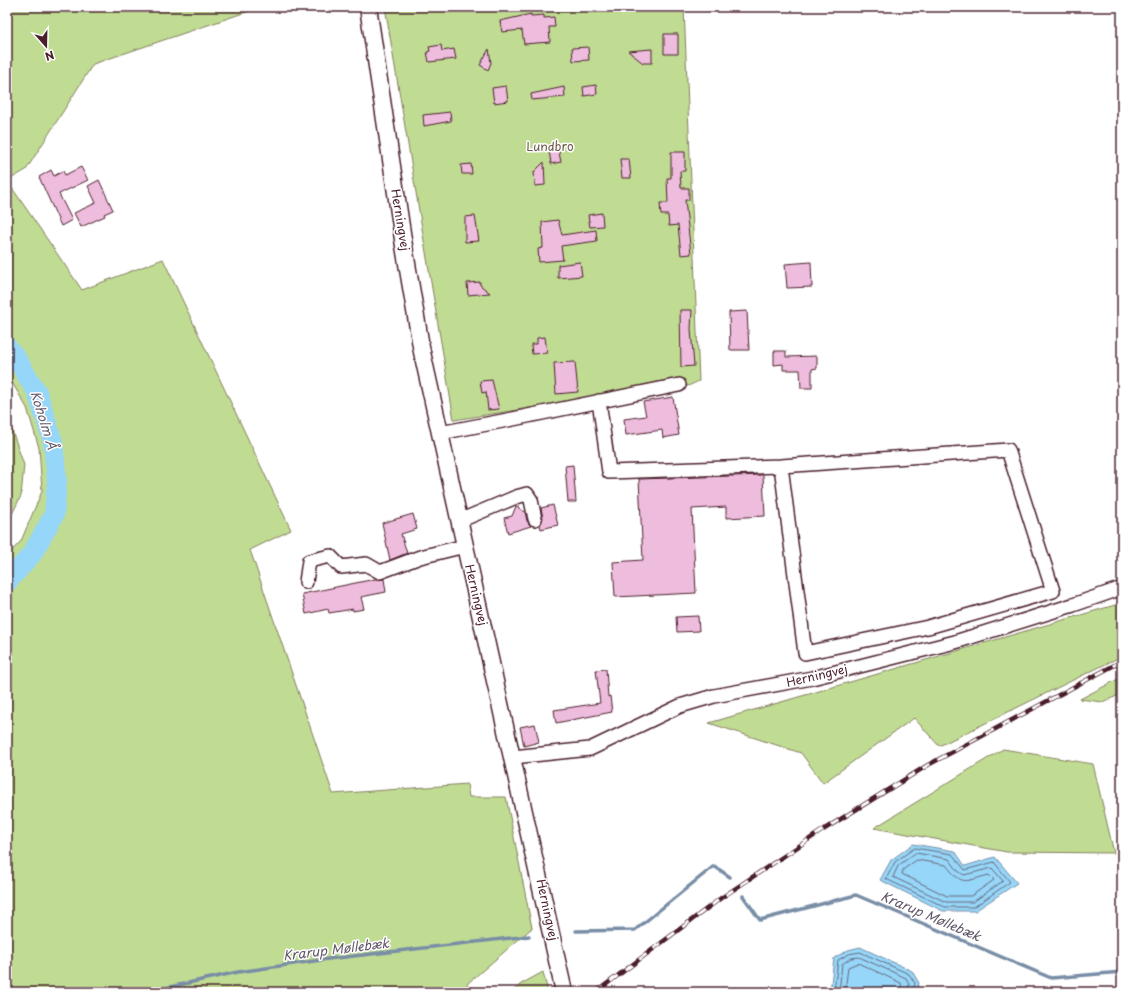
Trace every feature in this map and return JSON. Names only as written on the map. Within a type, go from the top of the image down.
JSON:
[{"type":"main road","name":"Herningvej","points":[[368,7],[404,246],[422,352],[563,988]]},
{"type":"street","points":[[440,433],[679,385]]},
{"type":"street","points":[[598,402],[609,472],[781,466],[1008,450],[1053,591],[928,627],[805,652],[781,466]]},
{"type":"street","points":[[459,521],[508,500],[527,494],[531,500],[535,519]]},
{"type":"street","points":[[306,582],[309,562],[330,556],[341,567],[366,564],[380,572],[420,556],[465,546]]},
{"type":"street","name":"Herningvej","points":[[513,757],[590,749],[680,706],[714,696],[812,678],[955,642],[1122,588]]},
{"type":"green space","points":[[7,7],[261,7],[93,64],[26,170],[7,181]]},
{"type":"green space","name":"Lundbro","points":[[385,7],[684,7],[699,381],[688,386],[573,401],[454,420]]},
{"type":"green space","points":[[10,185],[82,290],[163,259],[291,530],[250,550],[333,794],[467,784],[469,797],[506,797],[532,928],[468,983],[464,992],[7,992],[7,556],[21,541],[42,491],[39,448],[27,408],[7,374],[7,187]]},
{"type":"green space","points":[[7,416],[24,465],[21,496],[7,524]]},
{"type":"green space","points":[[1122,603],[1122,656],[939,746],[914,718],[823,783],[801,753],[709,723]]},
{"type":"green space","points":[[1122,677],[1122,694],[1102,702],[1080,699]]},
{"type":"green space","points":[[1003,749],[1093,764],[1114,853],[1007,852],[874,828]]},
{"type":"green space","points":[[543,972],[548,992],[512,992],[521,984]]},
{"type":"water","points":[[913,844],[955,851],[965,866],[995,857],[1017,883],[975,911],[943,911],[880,880],[891,860]]},
{"type":"water","points":[[860,947],[912,971],[919,983],[916,992],[830,992],[834,958],[848,950]]},
{"type":"building","points":[[531,14],[531,16],[544,15],[544,18],[554,17],[555,27],[549,27],[550,42],[524,44],[522,30],[502,32],[500,21]]},
{"type":"building","points":[[664,34],[678,34],[678,54],[664,54]]},
{"type":"building","points":[[441,45],[442,51],[454,49],[456,59],[429,62],[427,52],[430,51],[429,47]]},
{"type":"building","points":[[588,47],[589,60],[573,61],[572,48]]},
{"type":"building","points":[[489,49],[491,63],[488,70],[480,65]]},
{"type":"building","points":[[652,49],[652,63],[643,63],[628,51]]},
{"type":"building","points":[[596,85],[597,94],[584,96],[583,87]]},
{"type":"building","points":[[506,86],[508,101],[494,103],[492,88]]},
{"type":"building","points":[[564,87],[565,97],[532,100],[531,94]]},
{"type":"building","points":[[450,112],[451,121],[424,126],[423,115]]},
{"type":"building","points":[[558,148],[561,162],[551,164],[549,150]]},
{"type":"building","points":[[671,152],[685,152],[685,171],[680,171],[681,188],[689,188],[689,200],[685,200],[691,254],[681,255],[678,225],[669,226],[668,215],[661,215],[660,203],[668,203],[667,178],[671,178]]},
{"type":"building","points":[[620,159],[629,159],[631,178],[622,178]]},
{"type":"building","points":[[544,162],[545,185],[535,186],[534,172]]},
{"type":"building","points":[[471,164],[472,174],[462,174],[461,165]]},
{"type":"building","points":[[81,167],[88,180],[59,194],[72,220],[61,226],[39,177],[51,170],[54,176],[63,171],[65,175]]},
{"type":"building","points":[[99,180],[113,210],[104,214],[105,216],[81,227],[74,213],[96,203],[88,186]]},
{"type":"building","points":[[602,213],[603,226],[590,227],[588,215]]},
{"type":"building","points":[[475,216],[479,241],[465,242],[465,217]]},
{"type":"building","points":[[558,220],[562,235],[596,230],[597,241],[561,246],[563,260],[539,262],[538,249],[543,248],[542,222]]},
{"type":"building","points":[[580,262],[582,276],[558,278],[558,265]]},
{"type":"building","points":[[811,262],[812,287],[787,288],[785,264]]},
{"type":"building","points":[[480,282],[480,285],[490,293],[468,295],[467,283]]},
{"type":"building","points":[[680,310],[692,310],[691,329],[694,366],[681,367]]},
{"type":"building","points":[[747,311],[749,350],[730,350],[729,312]]},
{"type":"building","points":[[545,337],[547,353],[532,354],[531,344],[537,344],[537,338]]},
{"type":"building","points":[[774,351],[786,351],[786,357],[817,356],[817,368],[812,369],[812,388],[801,388],[800,370],[783,370],[783,364],[774,365]]},
{"type":"building","points":[[575,362],[578,392],[556,394],[554,363]]},
{"type":"building","points":[[492,380],[499,409],[488,410],[486,392],[482,393],[480,381]]},
{"type":"building","points":[[673,397],[679,435],[663,438],[662,430],[626,435],[624,419],[646,416],[643,402]]},
{"type":"building","points":[[573,465],[576,502],[568,502],[565,466]]},
{"type":"building","points":[[763,475],[765,516],[726,518],[726,507],[692,509],[696,593],[615,597],[613,562],[643,560],[639,479]]},
{"type":"building","points":[[553,505],[558,525],[541,529],[540,525],[543,518],[541,508]]},
{"type":"building","points":[[516,506],[525,512],[527,521],[531,526],[508,533],[504,518],[512,516]]},
{"type":"building","points":[[413,514],[417,529],[401,534],[407,553],[390,560],[382,523]]},
{"type":"building","points":[[375,579],[384,579],[386,592],[361,597],[364,609],[353,611],[353,609],[329,613],[328,609],[306,614],[302,594]]},
{"type":"building","points":[[698,616],[699,631],[677,632],[676,617]]},
{"type":"building","points":[[606,669],[608,697],[610,696],[612,712],[556,723],[554,710],[600,703],[596,670]]},
{"type":"building","points":[[535,724],[539,742],[524,746],[520,727]]},
{"type":"waterway","name":"Koholm Å","points":[[7,347],[16,358],[37,392],[53,442],[57,481],[54,515],[32,554],[7,582]]},
{"type":"waterway","name":"Krarup Møllebæk","points":[[576,931],[635,930],[714,866],[730,877]]},
{"type":"waterway","name":"Krarup Møllebæk","points":[[743,896],[760,920],[856,895],[1051,978],[1122,972]]},
{"type":"waterway","name":"Krarup Møllebæk","points":[[147,992],[238,972],[328,959],[529,936]]},
{"type":"railway","points":[[596,992],[721,898],[823,830],[928,765],[1122,661]]}]
